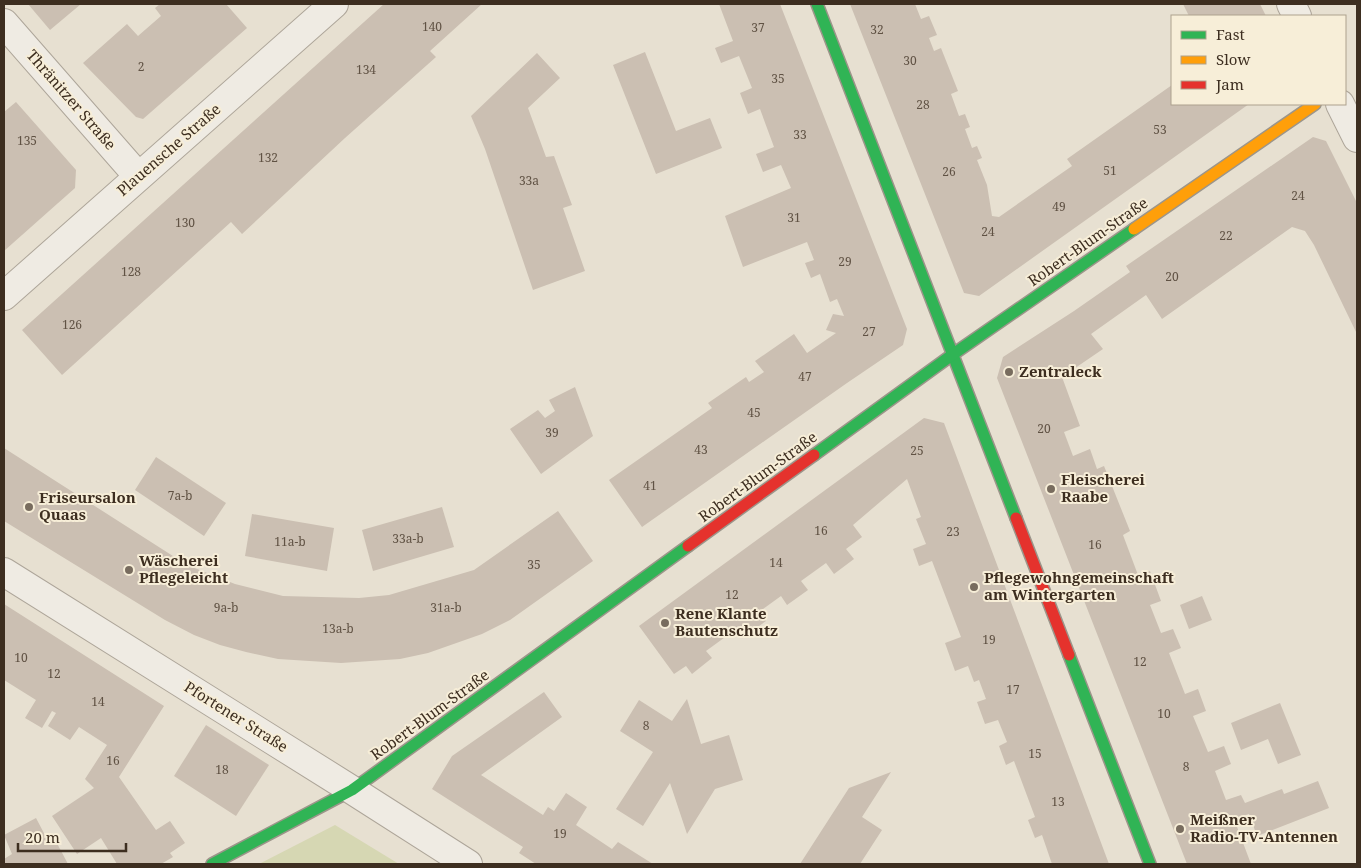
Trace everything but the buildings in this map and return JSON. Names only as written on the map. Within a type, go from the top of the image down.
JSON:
[{"type":"street","name":"Plauensche Straße","points":[[4,296],[334,4]]},
{"type":"street","points":[[816,4],[1150,864]]},
{"type":"street","name":"Thränitzer Straße","points":[[4,22],[138,176]]},
{"type":"street","name":"Robert-Blum-Straße","points":[[212,864],[352,790],[952,355],[1314,105]]},
{"type":"street","points":[[1340,105],[1357,138]]},
{"type":"street","name":"Pfortener Straße","points":[[4,572],[468,864]]},
{"type":"green space","points":[[335,825],[399,864],[259,864]]},
{"type":"traffic: fast","points":[[817,4],[1016,518]]},
{"type":"traffic: fast","points":[[814,455],[952,355],[1134,229]]},
{"type":"traffic: fast","points":[[212,864],[352,790],[688,546]]},
{"type":"traffic: fast","points":[[1069,655],[1150,864]]},
{"type":"traffic: slow","points":[[1134,229],[1314,105]]},
{"type":"traffic: jam","points":[[688,546],[814,455]]},
{"type":"traffic: jam","points":[[1016,518],[1069,655]]},
{"type":"place","name":"Zentraleck","points":[[1009,372]]},
{"type":"place","name":"Fleischerei Raabe","points":[[1051,489]]},
{"type":"place","name":"Friseursalon Quaas","points":[[29,507]]},
{"type":"place","name":"Wäscherei Pflegeleicht","points":[[129,570]]},
{"type":"place","name":"Pflegewohngemeinschaft am Wintergarten","points":[[974,587]]},
{"type":"place","name":"Rene Klante Bautenschutz","points":[[665,623]]},
{"type":"place","name":"Meißner Radio-TV-Antennen","points":[[1180,829]]}]
